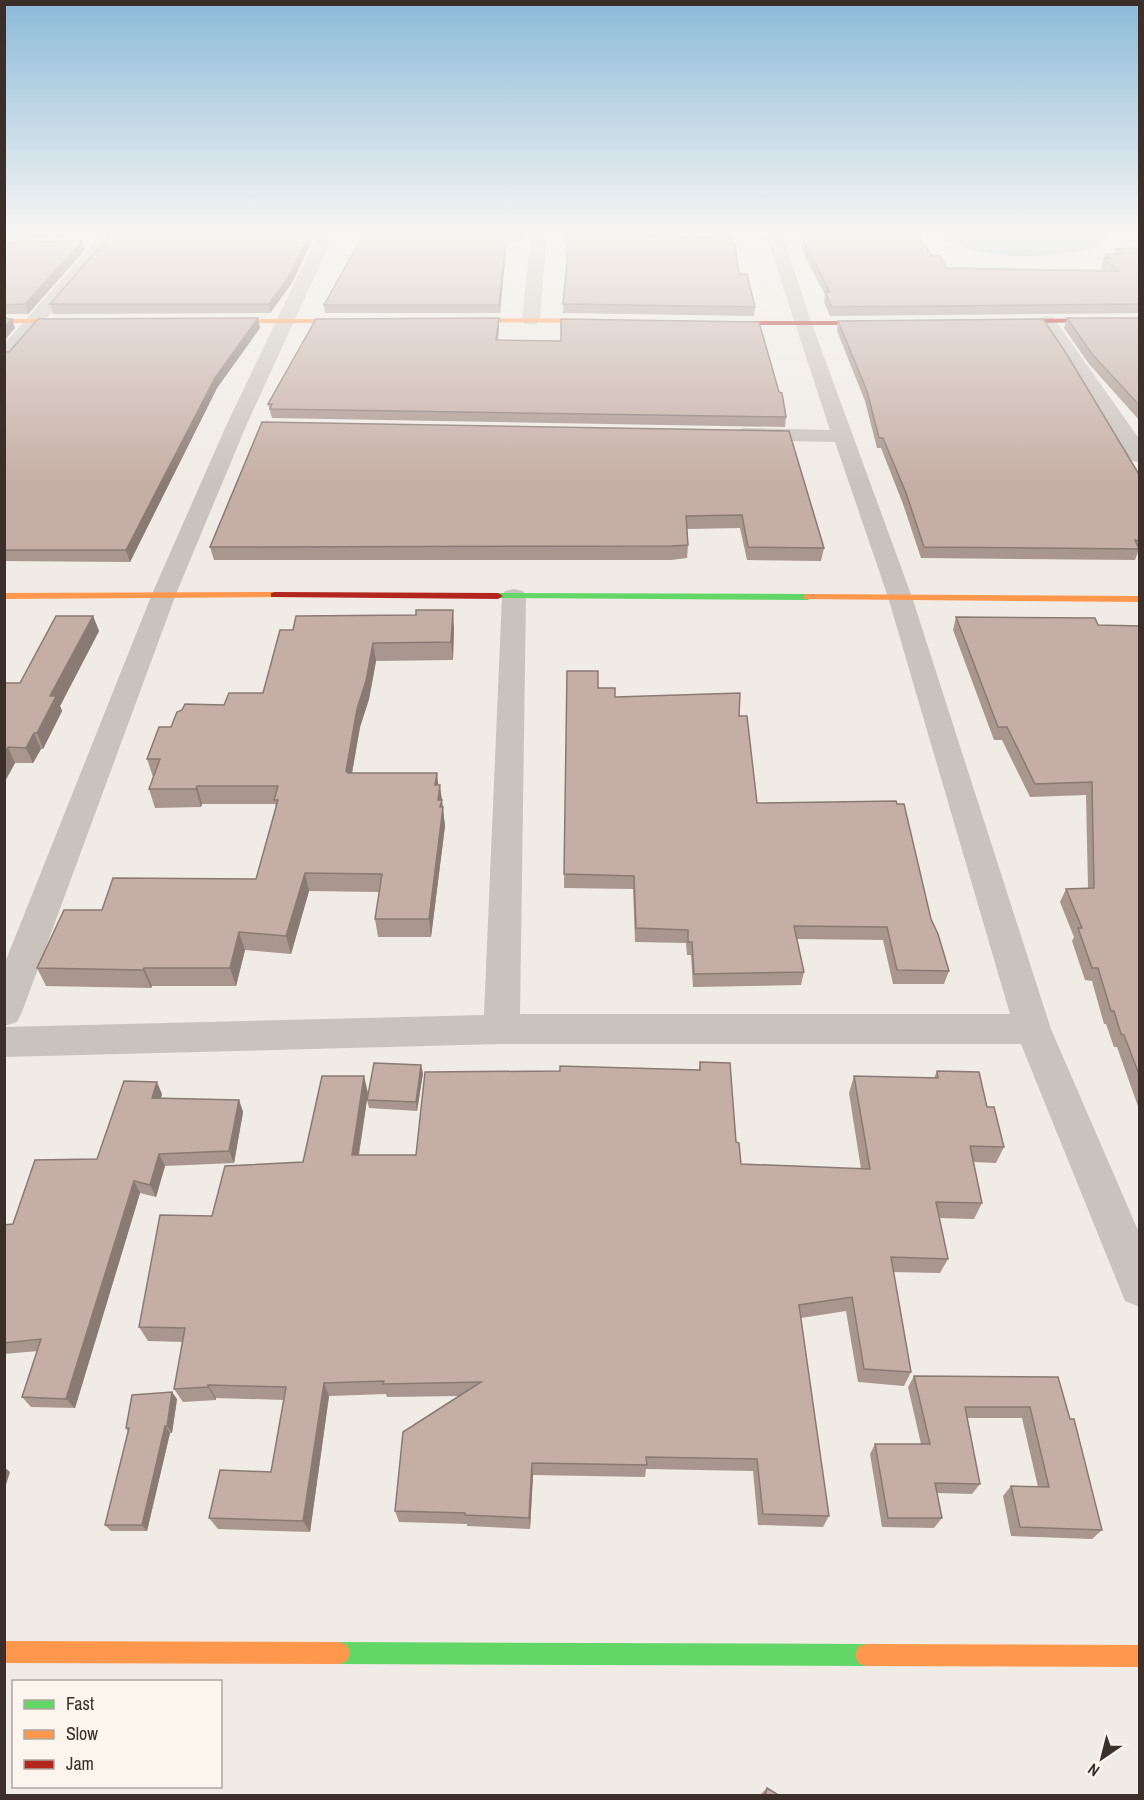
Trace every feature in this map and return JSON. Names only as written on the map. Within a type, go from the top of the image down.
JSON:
[{"type":"street","points":[[4,356],[41,316]]},
{"type":"street","points":[[4,1012],[164,594],[236,426],[288,316]]},
{"type":"street","points":[[531,316],[531,320]]},
{"type":"street","points":[[800,316],[900,597],[1033,1029],[1140,1286]]},
{"type":"street","points":[[438,320],[626,322]]},
{"type":"street","points":[[989,322],[1140,320]]},
{"type":"street","points":[[4,321],[96,321]]},
{"type":"street","points":[[203,321],[380,321]]},
{"type":"street","points":[[1047,321],[1131,431],[1140,456]]},
{"type":"street","points":[[697,323],[896,323]]},
{"type":"street","points":[[236,426],[260,427]]},
{"type":"street","points":[[724,434],[843,436]]},
{"type":"street","points":[[4,596],[164,594],[1140,599]]},
{"type":"street","points":[[502,1029],[513,596]]},
{"type":"street","points":[[4,1042],[502,1029],[1033,1029]]},
{"type":"street","points":[[4,1652],[1140,1656]]},
{"type":"building","points":[[4,318],[12,319],[4,327]]},
{"type":"building","points":[[258,318],[215,378],[126,550],[4,550],[4,352],[9,352],[38,319]]},
{"type":"building","points":[[499,318],[496,340],[561,341],[561,319],[759,322],[779,392],[782,393],[786,417],[270,409],[272,404],[268,404],[316,319]]},
{"type":"building","points":[[1067,318],[1140,318],[1140,406],[1092,354]]},
{"type":"building","points":[[1043,319],[1140,476],[1140,541],[1135,540],[1139,549],[924,547],[906,493],[883,438],[879,438],[867,391],[838,321]]},
{"type":"building","points":[[262,422],[789,431],[824,548],[748,547],[742,515],[686,516],[688,545],[672,546],[210,547]]},
{"type":"building","points":[[416,610],[453,610],[451,642],[373,643],[366,681],[357,709],[346,771],[348,773],[437,773],[435,785],[440,785],[438,800],[442,800],[440,807],[443,807],[429,919],[375,919],[382,874],[305,873],[286,936],[239,932],[230,968],[144,968],[143,970],[37,968],[64,910],[102,910],[113,878],[256,879],[278,800],[274,800],[278,786],[197,786],[196,789],[149,789],[160,759],[147,759],[159,727],[171,727],[177,712],[182,710],[185,704],[224,705],[229,693],[263,693],[280,630],[293,630],[296,616],[416,615]]},
{"type":"building","points":[[56,616],[93,616],[50,696],[56,696],[37,733],[34,733],[26,748],[8,747],[4,754],[4,683],[20,683]]},
{"type":"building","points":[[956,617],[1095,618],[1098,625],[1140,626],[1140,1077],[1124,1035],[1121,1034],[1114,1011],[1111,1011],[1098,968],[1092,968],[1078,928],[1082,928],[1066,889],[1094,888],[1092,782],[1035,784],[1007,727],[998,727]]},
{"type":"building","points":[[567,671],[598,671],[598,688],[615,688],[615,697],[740,693],[739,716],[747,716],[757,803],[896,801],[897,804],[904,804],[931,919],[949,971],[897,970],[887,927],[794,926],[804,972],[694,974],[692,942],[688,942],[688,930],[636,928],[634,876],[564,874]]},
{"type":"building","points":[[700,1062],[730,1063],[736,1142],[739,1143],[741,1164],[870,1169],[854,1076],[938,1078],[937,1071],[979,1072],[987,1107],[994,1107],[1004,1147],[970,1146],[982,1203],[936,1202],[948,1259],[891,1257],[911,1372],[864,1369],[852,1297],[799,1305],[829,1516],[763,1514],[757,1459],[646,1457],[647,1465],[532,1463],[529,1518],[395,1511],[403,1432],[481,1382],[383,1384],[384,1381],[324,1383],[303,1521],[209,1518],[220,1470],[271,1472],[286,1387],[208,1385],[208,1387],[174,1389],[185,1328],[139,1327],[160,1215],[212,1216],[225,1166],[303,1162],[322,1076],[364,1076],[352,1155],[416,1155],[425,1072],[560,1071],[560,1066],[700,1070]]},
{"type":"building","points":[[374,1063],[421,1065],[416,1102],[367,1100]]},
{"type":"building","points":[[124,1081],[157,1082],[152,1098],[239,1100],[229,1151],[159,1154],[150,1185],[134,1181],[66,1399],[22,1397],[41,1339],[4,1343],[4,1225],[13,1224],[35,1160],[97,1159]]},
{"type":"building","points":[[914,1376],[1058,1377],[1070,1419],[1074,1419],[1102,1530],[1020,1527],[1011,1486],[1049,1487],[1030,1407],[965,1407],[980,1484],[935,1483],[942,1518],[888,1518],[875,1444],[930,1444]]},
{"type":"building","points":[[172,1392],[167,1426],[165,1426],[142,1525],[105,1525],[129,1428],[126,1428],[132,1395]]},
{"type":"building","points":[[767,1788],[780,1796],[765,1796]]},
{"type":"traffic: fast","points":[[498,596],[808,597]]},
{"type":"traffic: fast","points":[[339,1653],[866,1655]]},
{"type":"traffic: slow","points":[[454,320],[607,321]]},
{"type":"traffic: slow","points":[[4,321],[82,321]]},
{"type":"traffic: slow","points":[[214,321],[361,321]]},
{"type":"traffic: slow","points":[[4,596],[275,595]]},
{"type":"traffic: slow","points":[[808,597],[1140,599]]},
{"type":"traffic: slow","points":[[4,1652],[339,1653]]},
{"type":"traffic: slow","points":[[866,1655],[1140,1656]]},
{"type":"traffic: jam","points":[[1000,321],[1140,320]]},
{"type":"traffic: jam","points":[[715,323],[883,323]]},
{"type":"traffic: jam","points":[[275,595],[498,596]]}]
